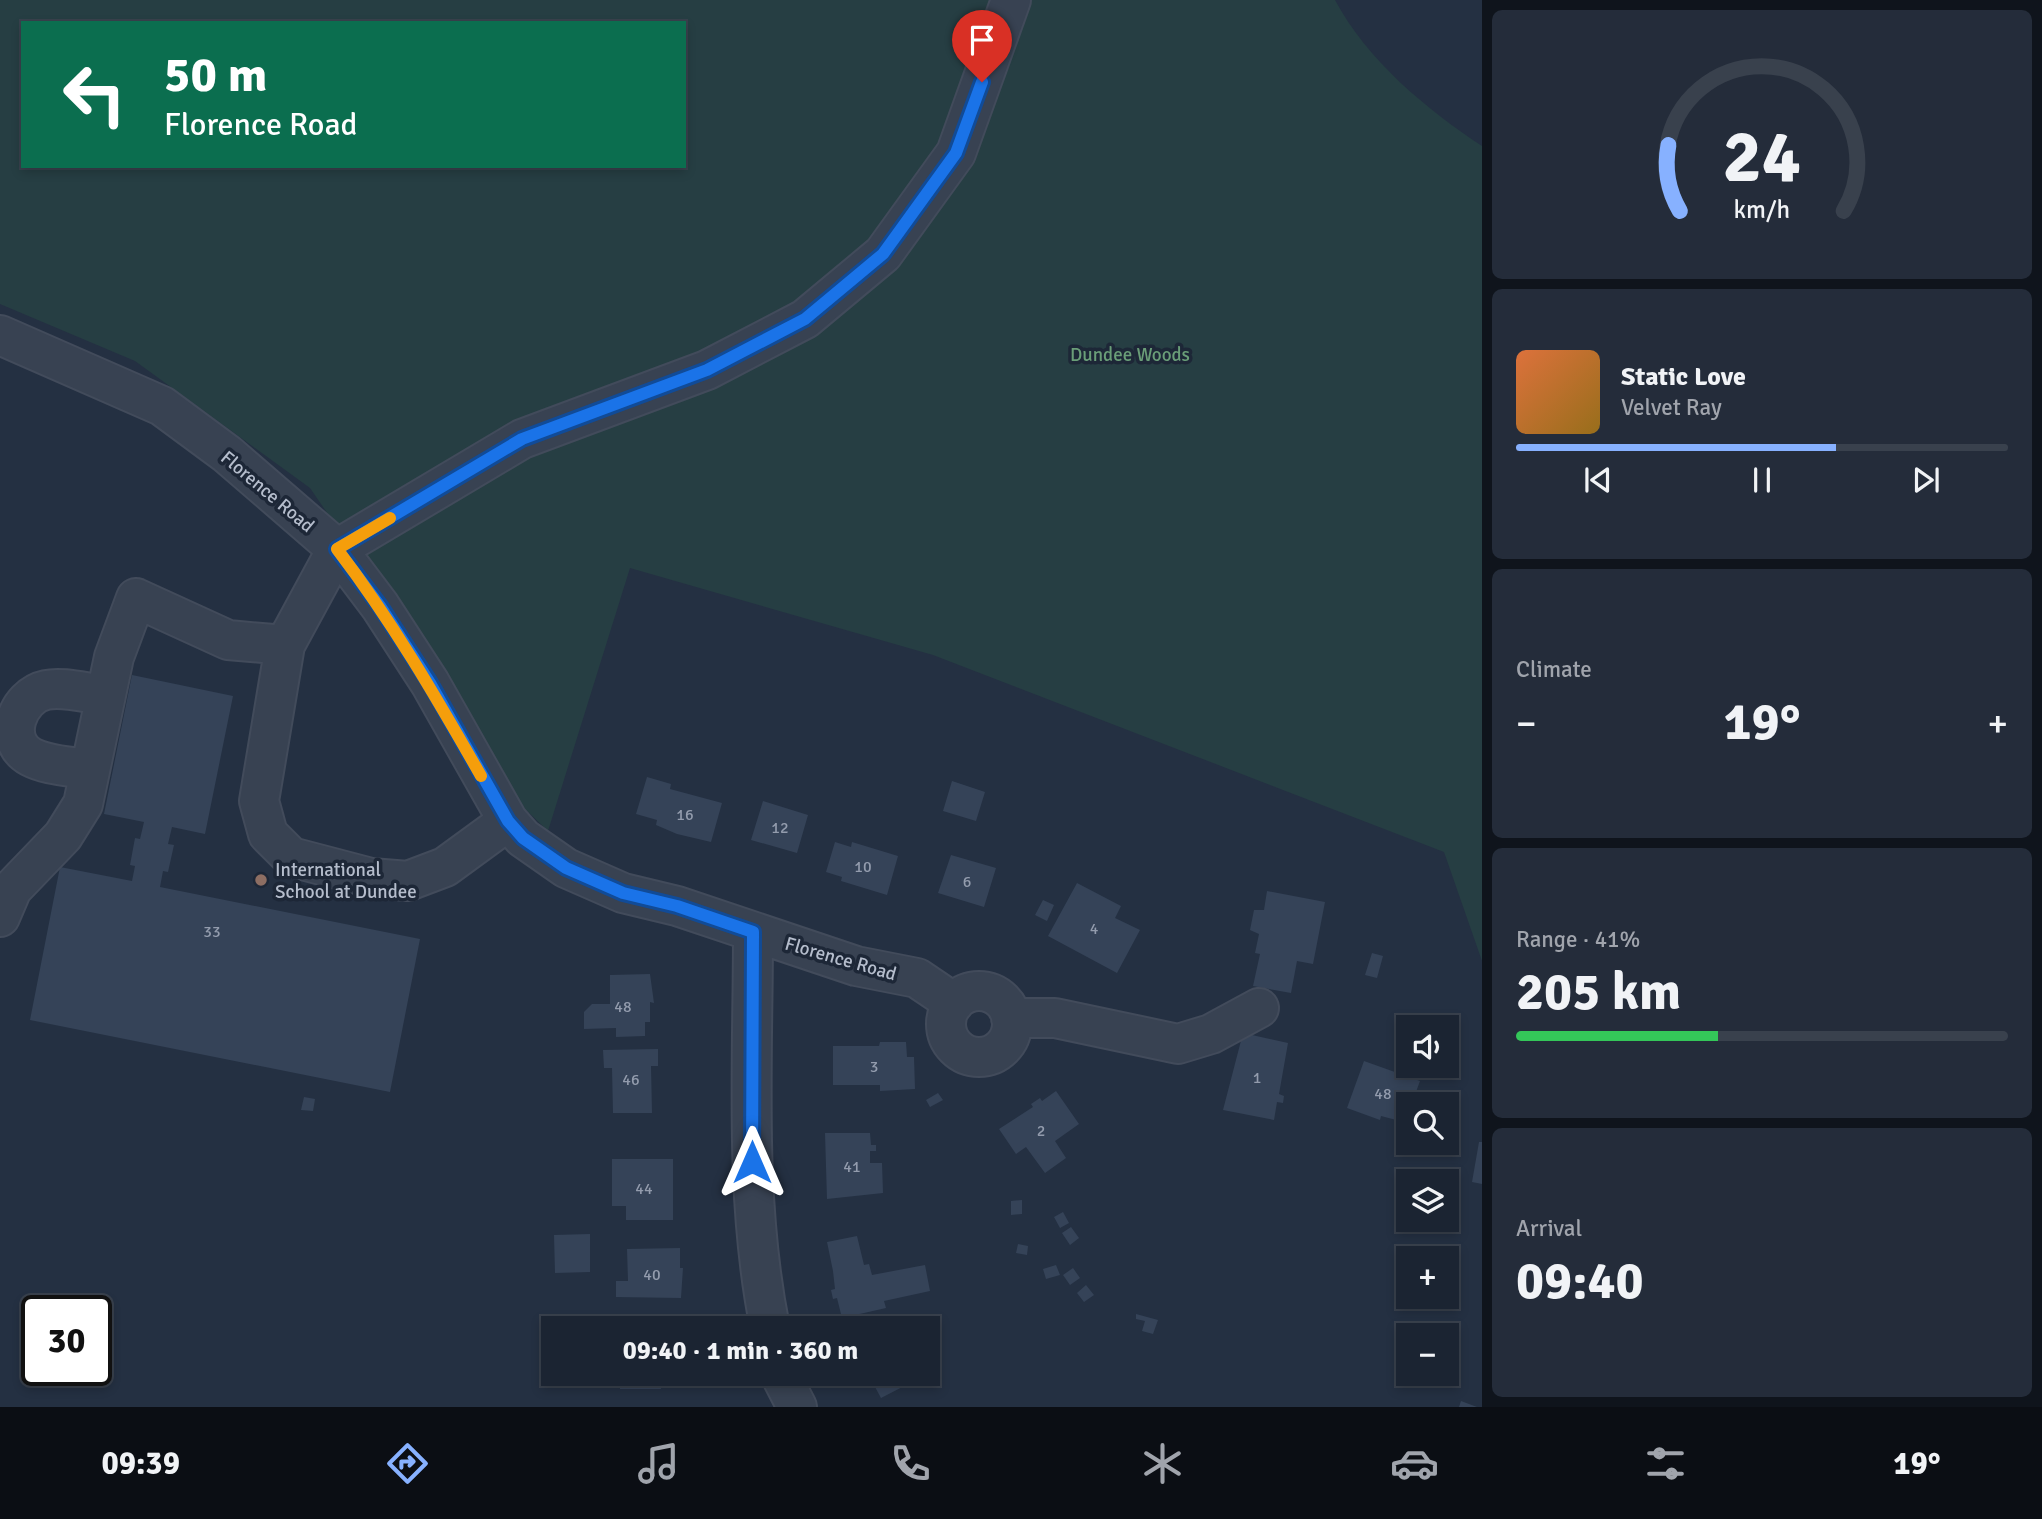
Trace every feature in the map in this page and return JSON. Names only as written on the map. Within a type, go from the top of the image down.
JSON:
[{"type":"street","points":[[508,821],[445,867],[408,881],[371,878],[291,857],[268,834],[259,801],[285,645],[337,549],[522,439],[707,370],[805,319],[883,254],[956,153],[1011,0]]},
{"type":"street","name":"Florence Road","points":[[0,335],[162,406],[227,454],[337,549],[380,606],[430,683],[508,821],[523,838],[566,868],[623,893],[677,906],[856,966],[917,978],[954,1003]]},
{"type":"street","points":[[0,917],[12,889],[76,818],[90,770],[114,657],[136,598],[228,640],[285,645]]},
{"type":"street","points":[[90,770],[30,757],[15,734],[16,721],[29,697],[48,690],[106,695]]},
{"type":"street","points":[[753,932],[752,1162],[763,1294],[768,1316]]},
{"type":"street","points":[[969,993],[987,993],[1003,1002],[1011,1018],[1010,1037],[1002,1048],[991,1055],[971,1056],[954,1046],[948,1034],[948,1015],[954,1003],[969,993]]},
{"type":"street","points":[[1011,1018],[1055,1018],[1178,1044],[1211,1034],[1259,1008]]},
{"type":"street","points":[[786,1386],[797,1407]]},
{"type":"green space","name":"Dundee Woods","points":[[0,0],[1335,0],[1364,43],[1400,82],[1440,116],[1482,146],[1482,961],[1444,852],[933,655],[630,568],[548,831],[498,783],[387,600],[310,488],[135,361],[0,304]]},
{"type":"building","points":[[132,675],[233,696],[205,834],[172,827],[168,844],[174,845],[168,872],[163,871],[160,887],[420,939],[390,1092],[30,1020],[60,867],[132,881],[135,866],[130,865],[135,838],[140,839],[144,822],[104,814]]},
{"type":"building","points":[[647,777],[671,784],[670,789],[722,803],[711,842],[677,834],[656,825],[657,820],[636,814]]},
{"type":"building","points":[[952,781],[985,792],[976,821],[943,811]]},
{"type":"building","points":[[763,801],[808,815],[797,853],[751,840]]},
{"type":"building","points":[[835,842],[851,847],[852,842],[898,856],[887,895],[841,881],[842,877],[826,872]]},
{"type":"building","points":[[951,855],[996,868],[984,907],[938,893]]},
{"type":"building","points":[[1077,883],[1121,906],[1115,918],[1140,930],[1117,973],[1048,936]]},
{"type":"building","points":[[1267,891],[1325,902],[1313,964],[1297,961],[1291,993],[1253,986],[1260,954],[1255,953],[1259,934],[1250,930],[1254,910],[1264,910]]},
{"type":"building","points":[[1043,900],[1054,905],[1047,921],[1035,915]]},
{"type":"building","points":[[1372,953],[1383,956],[1377,978],[1365,975]]},
{"type":"building","points":[[650,974],[654,1003],[650,1002],[650,1022],[645,1022],[645,1036],[616,1037],[616,1028],[584,1029],[584,1012],[592,1004],[610,1004],[610,975]]},
{"type":"building","points":[[1243,1033],[1288,1043],[1279,1094],[1284,1096],[1283,1103],[1277,1102],[1274,1120],[1223,1110]]},
{"type":"building","points":[[880,1042],[906,1042],[907,1057],[914,1057],[915,1089],[880,1091],[880,1085],[833,1085],[833,1046],[879,1046]]},
{"type":"building","points":[[658,1049],[658,1066],[651,1066],[652,1113],[613,1113],[612,1068],[604,1068],[603,1050]]},
{"type":"building","points":[[1364,1061],[1396,1072],[1396,1078],[1420,1081],[1416,1092],[1396,1092],[1396,1120],[1381,1116],[1380,1120],[1347,1108]]},
{"type":"building","points":[[1056,1091],[1079,1124],[1055,1141],[1066,1158],[1045,1173],[1026,1147],[1016,1154],[999,1129],[1033,1107],[1031,1104],[1040,1098],[1042,1101]]},
{"type":"building","points":[[938,1093],[943,1100],[930,1107],[926,1100]]},
{"type":"building","points":[[304,1097],[315,1099],[313,1111],[301,1110]]},
{"type":"building","points":[[825,1133],[870,1133],[871,1145],[876,1145],[876,1151],[870,1151],[870,1163],[882,1163],[883,1193],[827,1199]]},
{"type":"building","points":[[1479,1142],[1482,1142],[1482,1184],[1472,1182]]},
{"type":"building","points":[[612,1159],[673,1159],[673,1220],[626,1220],[626,1206],[612,1206]]},
{"type":"building","points":[[1022,1200],[1022,1214],[1011,1215],[1011,1201]]},
{"type":"building","points":[[1063,1212],[1069,1223],[1060,1228],[1054,1217]]},
{"type":"building","points":[[1071,1227],[1079,1238],[1070,1245],[1062,1233]]},
{"type":"building","points":[[590,1234],[590,1272],[555,1273],[554,1235]]},
{"type":"building","points":[[857,1236],[864,1265],[869,1264],[872,1275],[925,1265],[930,1291],[884,1301],[886,1308],[842,1316],[837,1298],[833,1299],[831,1290],[835,1289],[827,1242]]},
{"type":"building","points":[[1018,1244],[1028,1246],[1027,1255],[1016,1253]]},
{"type":"building","points":[[680,1248],[680,1268],[683,1268],[681,1298],[616,1297],[616,1281],[628,1281],[627,1249]]},
{"type":"building","points":[[1056,1265],[1060,1275],[1046,1279],[1043,1269]]},
{"type":"building","points":[[1073,1268],[1080,1278],[1070,1285],[1063,1275]]},
{"type":"building","points":[[1086,1285],[1094,1295],[1084,1302],[1077,1293]]},
{"type":"building","points":[[1136,1314],[1158,1320],[1153,1334],[1142,1331],[1145,1321],[1136,1319]]},
{"type":"building","points":[[620,1386],[661,1386],[661,1389],[620,1389]]},
{"type":"building","points":[[874,1386],[904,1386],[881,1398]]},
{"type":"building","points":[[1461,1401],[1477,1407],[1459,1407]]},
{"type":"slow traffic","points":[[390,518],[337,549],[380,606],[430,683],[481,776]]},
{"type":"place","name":"International School at Dundee","points":[[261,880]]},
{"type":"route","points":[[752,1162],[753,932],[677,906],[623,893],[566,868],[523,838],[508,821],[430,683],[380,606],[337,549],[522,439],[707,370],[805,319],[883,254],[956,153],[982,82]]}]
